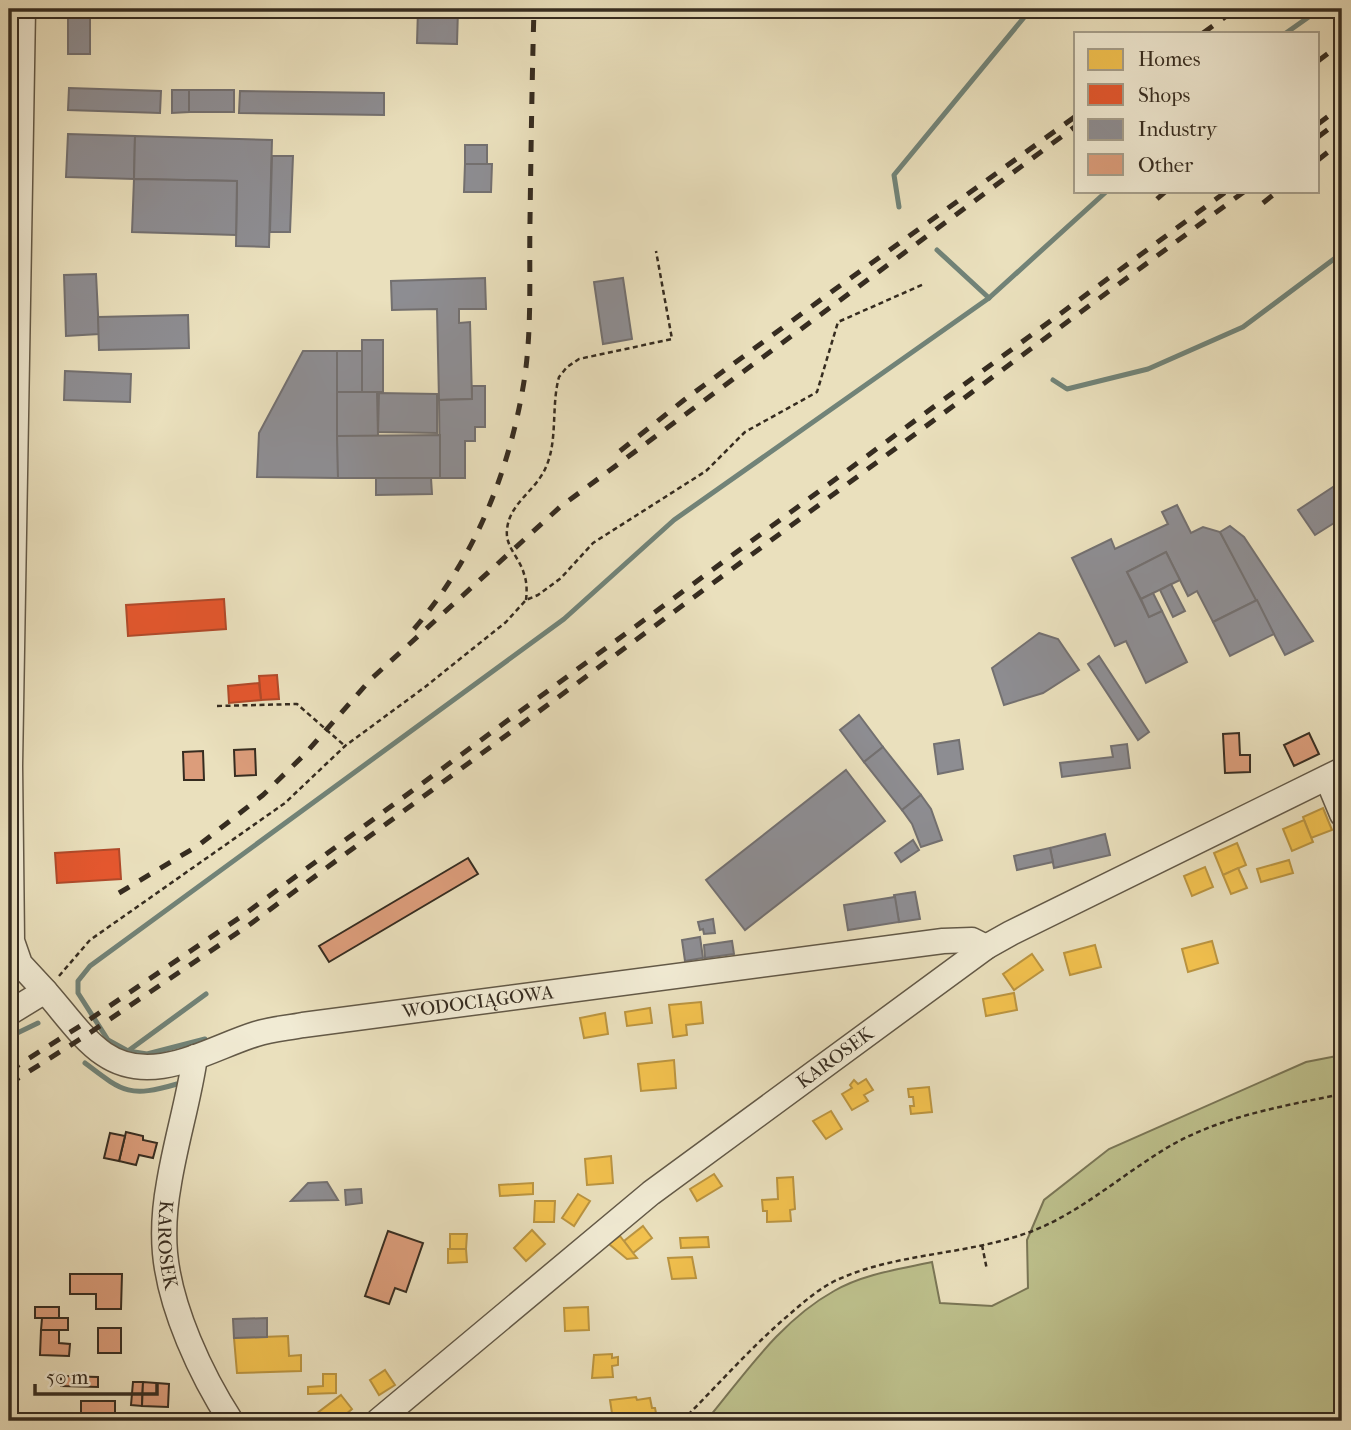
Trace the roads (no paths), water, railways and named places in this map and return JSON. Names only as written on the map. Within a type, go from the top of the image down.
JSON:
[{"type":"street","name":"WODOCIĄGOWA","points":[[23,9],[9,797],[12,940],[20,964],[93,1044],[105,1055],[121,1062],[137,1068],[155,1068],[195,1057],[260,1032],[303,1025],[943,941],[972,940],[986,947]]},
{"type":"street","points":[[1335,774],[1342,814]]},
{"type":"street","name":"KAROSEK","points":[[378,1421],[650,1193],[986,947],[1195,841],[1335,774]]},
{"type":"street","points":[[9,1013],[45,991]]},
{"type":"street","name":"KAROSEK","points":[[195,1057],[169,1184],[165,1251],[170,1285],[185,1326],[212,1389],[232,1421]]},
{"type":"waterway","points":[[899,207],[894,175],[1031,9]]},
{"type":"waterway","points":[[1287,32],[1320,9]]},
{"type":"waterway","points":[[205,1039],[147,1054],[128,1051],[108,1040],[78,993],[78,981],[90,966],[564,619],[674,520],[989,298],[1106,192]]},
{"type":"waterway","points":[[937,250],[989,298]]},
{"type":"waterway","points":[[1053,380],[1067,389],[1148,369],[1243,327],[1342,253]]},
{"type":"waterway","points":[[128,1051],[206,994]]},
{"type":"waterway","points":[[9,1037],[38,1023]]},
{"type":"waterway","points":[[85,1063],[127,1090],[148,1091],[177,1084]]},
{"type":"railway","points":[[414,629],[456,572],[473,542],[500,477],[519,410],[525,375],[529,317],[534,9]]},
{"type":"railway","points":[[1204,32],[1236,9]]},
{"type":"railway","points":[[1320,60],[1342,43]]},
{"type":"railway","points":[[1320,122],[1342,106]]},
{"type":"railway","points":[[620,451],[684,400],[1074,117]]},
{"type":"railway","points":[[1320,136],[1342,119]]},
{"type":"railway","points":[[119,893],[199,845],[263,795],[304,755],[371,679],[560,507],[1074,127]]},
{"type":"railway","points":[[1320,158],[1342,141]]},
{"type":"railway","points":[[1157,199],[1165,192]]},
{"type":"railway","points":[[9,1071],[242,916],[1226,192]]},
{"type":"railway","points":[[9,1084],[249,925],[1244,192]]},
{"type":"railway","points":[[1263,203],[1277,192]]}]
